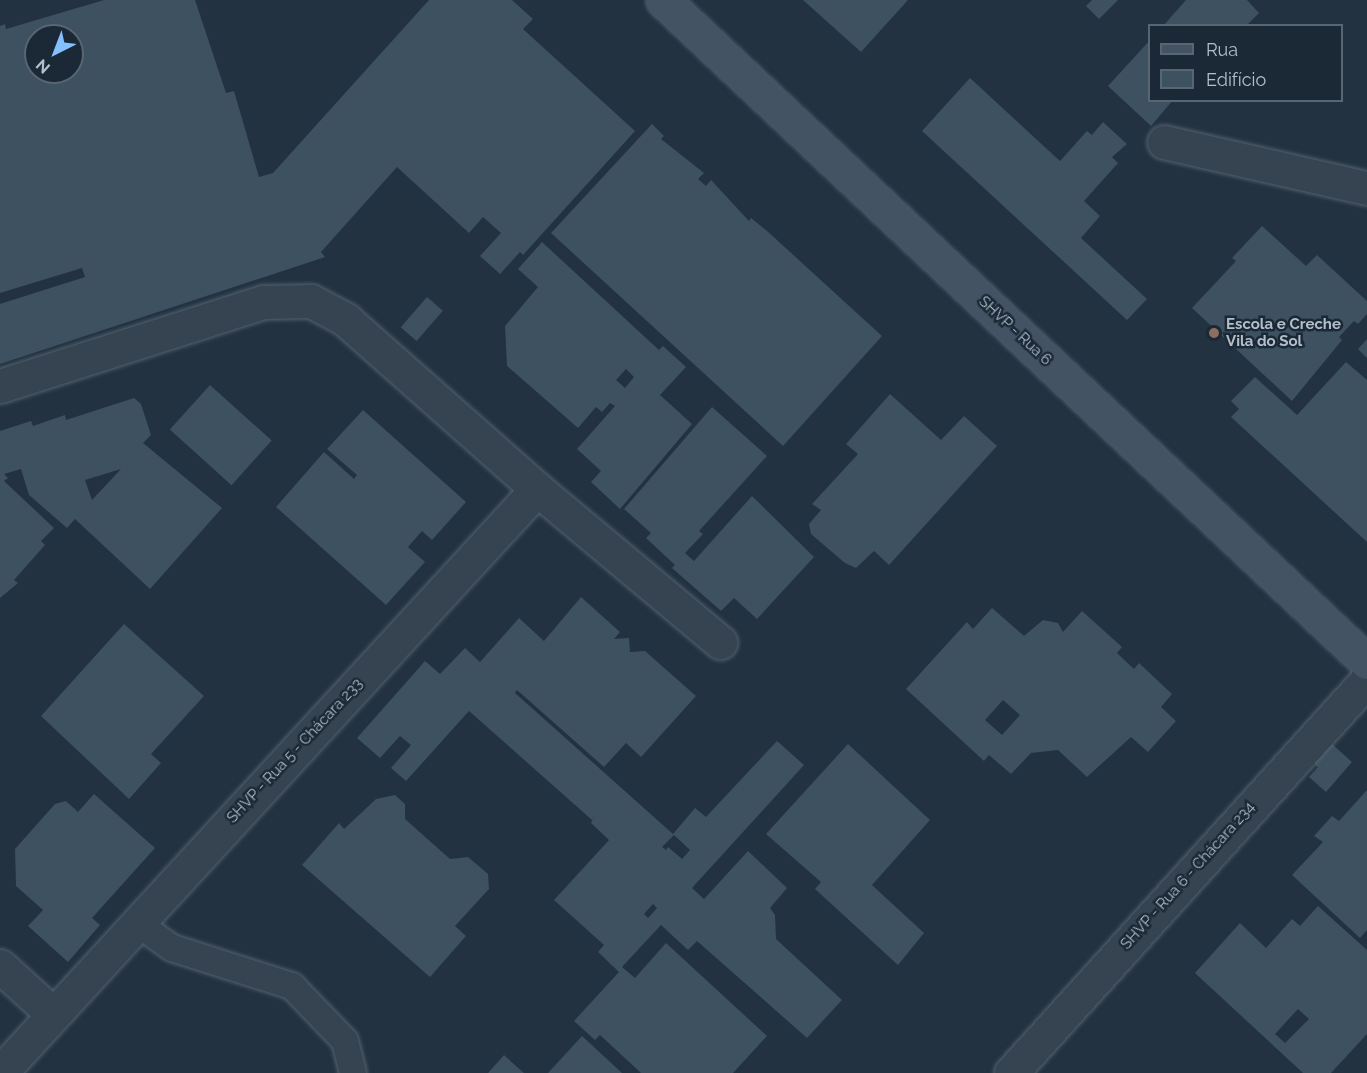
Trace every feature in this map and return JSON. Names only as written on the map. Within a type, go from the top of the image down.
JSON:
[{"type":"street","name":"SHVP - Rua 6","points":[[663,0],[1367,662]]},
{"type":"street","points":[[1164,142],[1367,188]]},
{"type":"street","points":[[0,386],[264,302],[311,301],[346,320],[537,489],[720,642]]},
{"type":"street","name":"SHVP - Rua 5 - Chácara 233","points":[[0,1073],[537,489]]},
{"type":"street","name":"SHVP - Rua 6 - Chácara 234","points":[[1011,1073],[1367,680]]},
{"type":"street","points":[[0,966],[53,1014]]},
{"type":"lane","points":[[137,923],[172,948],[292,986],[345,1041],[353,1073]]},
{"type":"building","points":[[104,0],[195,0],[226,93],[234,91],[259,177],[273,173],[429,0],[512,0],[533,19],[523,29],[635,131],[523,255],[520,252],[500,274],[480,256],[501,233],[483,217],[469,233],[397,167],[321,252],[325,257],[0,364],[0,304],[85,277],[82,268],[0,293],[0,26],[5,24],[6,29]]},
{"type":"building","points":[[803,0],[908,0],[861,52]]},
{"type":"building","points":[[1092,0],[1118,0],[1099,19],[1086,6]]},
{"type":"building","points":[[1186,0],[1247,0],[1259,13],[1248,24],[1165,24]]},
{"type":"building","points":[[1148,42],[1148,102],[1171,102],[1151,126],[1108,86]]},
{"type":"building","points":[[970,78],[1060,161],[1087,131],[1092,135],[1103,122],[1127,144],[1112,157],[1118,163],[1084,201],[1100,216],[1081,238],[1147,299],[1127,320],[922,131]]},
{"type":"building","points":[[652,124],[664,136],[661,139],[704,173],[698,179],[706,186],[711,180],[749,221],[751,218],[766,230],[882,336],[783,446],[551,233]]},
{"type":"building","points":[[1262,226],[1306,266],[1317,255],[1367,301],[1367,314],[1358,324],[1354,321],[1339,337],[1342,340],[1292,401],[1192,308],[1236,261],[1232,258]]},
{"type":"building","points":[[542,242],[659,350],[663,346],[686,367],[660,395],[692,424],[620,509],[591,482],[601,471],[577,449],[615,406],[610,403],[602,412],[596,407],[578,428],[507,366],[505,326],[538,287],[518,269]],"holes":[[[626,369],[634,377],[625,388],[616,380]]]},
{"type":"building","points":[[427,297],[443,311],[417,341],[401,327]]},
{"type":"building","points":[[1367,339],[1367,358],[1358,349]]},
{"type":"building","points":[[1346,362],[1367,380],[1367,542],[1231,417],[1239,409],[1231,401],[1255,377],[1297,415]]},
{"type":"building","points":[[210,385],[272,441],[232,485],[170,430]]},
{"type":"building","points":[[890,394],[941,440],[964,416],[997,446],[889,565],[874,551],[856,568],[845,563],[811,534],[809,524],[821,510],[812,504],[858,454],[846,444]]},
{"type":"building","points":[[134,398],[141,404],[151,435],[143,443],[222,508],[150,589],[75,519],[67,528],[29,495],[21,469],[4,474],[8,478],[4,481],[54,528],[41,541],[45,545],[14,580],[18,583],[0,598],[0,431],[31,421],[33,426],[65,415],[66,420]],"holes":[[[121,469],[92,500],[85,480]]]},
{"type":"building","points":[[712,407],[767,456],[699,531],[703,534],[685,553],[694,561],[752,496],[814,557],[757,619],[734,598],[721,611],[672,568],[675,565],[646,538],[651,533],[624,509]]},
{"type":"building","points":[[363,410],[466,502],[432,540],[422,531],[408,547],[425,562],[386,605],[276,507],[324,452],[354,479],[357,475],[327,449]]},
{"type":"building","points":[[581,597],[620,632],[614,639],[629,638],[630,652],[645,651],[696,696],[641,757],[626,743],[604,767],[517,690],[515,693],[673,834],[695,808],[706,817],[777,741],[804,765],[692,888],[704,899],[748,851],[787,888],[770,908],[775,915],[776,939],[842,1000],[807,1038],[697,941],[688,950],[661,925],[622,967],[635,978],[666,943],[767,1036],[733,1073],[641,1073],[600,1035],[595,1040],[574,1021],[619,972],[598,952],[604,945],[554,900],[609,840],[591,823],[595,814],[592,820],[469,711],[406,781],[391,768],[411,745],[400,736],[380,758],[357,738],[425,661],[440,674],[465,648],[480,662],[519,618],[544,641]],"holes":[[[674,835],[690,850],[682,859],[668,847],[666,850],[662,847]],[[653,904],[657,908],[648,918],[644,914]]]},
{"type":"building","points":[[992,608],[1024,636],[1043,620],[1058,623],[1063,632],[1082,611],[1122,647],[1117,653],[1134,669],[1139,663],[1172,694],[1161,707],[1176,721],[1148,752],[1131,737],[1087,777],[1058,750],[1031,753],[1011,774],[989,755],[984,761],[906,689],[967,622],[973,629]],"holes":[[[1003,700],[1020,715],[1002,735],[985,720]]]},
{"type":"building","points":[[124,624],[204,696],[151,754],[161,763],[129,799],[41,716]]},
{"type":"building","points":[[848,744],[930,820],[872,885],[924,933],[898,965],[815,889],[821,882],[766,834]]},
{"type":"building","points":[[1332,744],[1352,762],[1326,792],[1309,777],[1318,767],[1314,764]]},
{"type":"building","points":[[1367,790],[1367,930],[1360,938],[1292,875],[1323,842],[1314,836],[1332,816],[1339,821]]},
{"type":"building","points":[[94,794],[155,848],[92,918],[100,925],[68,962],[28,926],[43,910],[16,886],[15,849],[55,804],[66,801],[78,812]]},
{"type":"building","points":[[395,795],[405,804],[405,819],[450,859],[468,857],[488,874],[489,889],[455,926],[466,936],[430,977],[302,865],[339,823],[344,829],[376,799]]},
{"type":"building","points":[[1318,906],[1367,950],[1367,1034],[1331,1073],[1303,1073],[1195,973],[1240,923],[1266,948],[1292,919],[1300,926]],"holes":[[[1298,1009],[1309,1019],[1285,1043],[1275,1034]]]},
{"type":"building","points":[[582,1036],[622,1073],[548,1073]]},
{"type":"building","points":[[504,1055],[516,1066],[524,1073],[488,1073]]},
{"type":"place","name":"Escola e Creche Vila do Sol","points":[[1214,333]]}]
